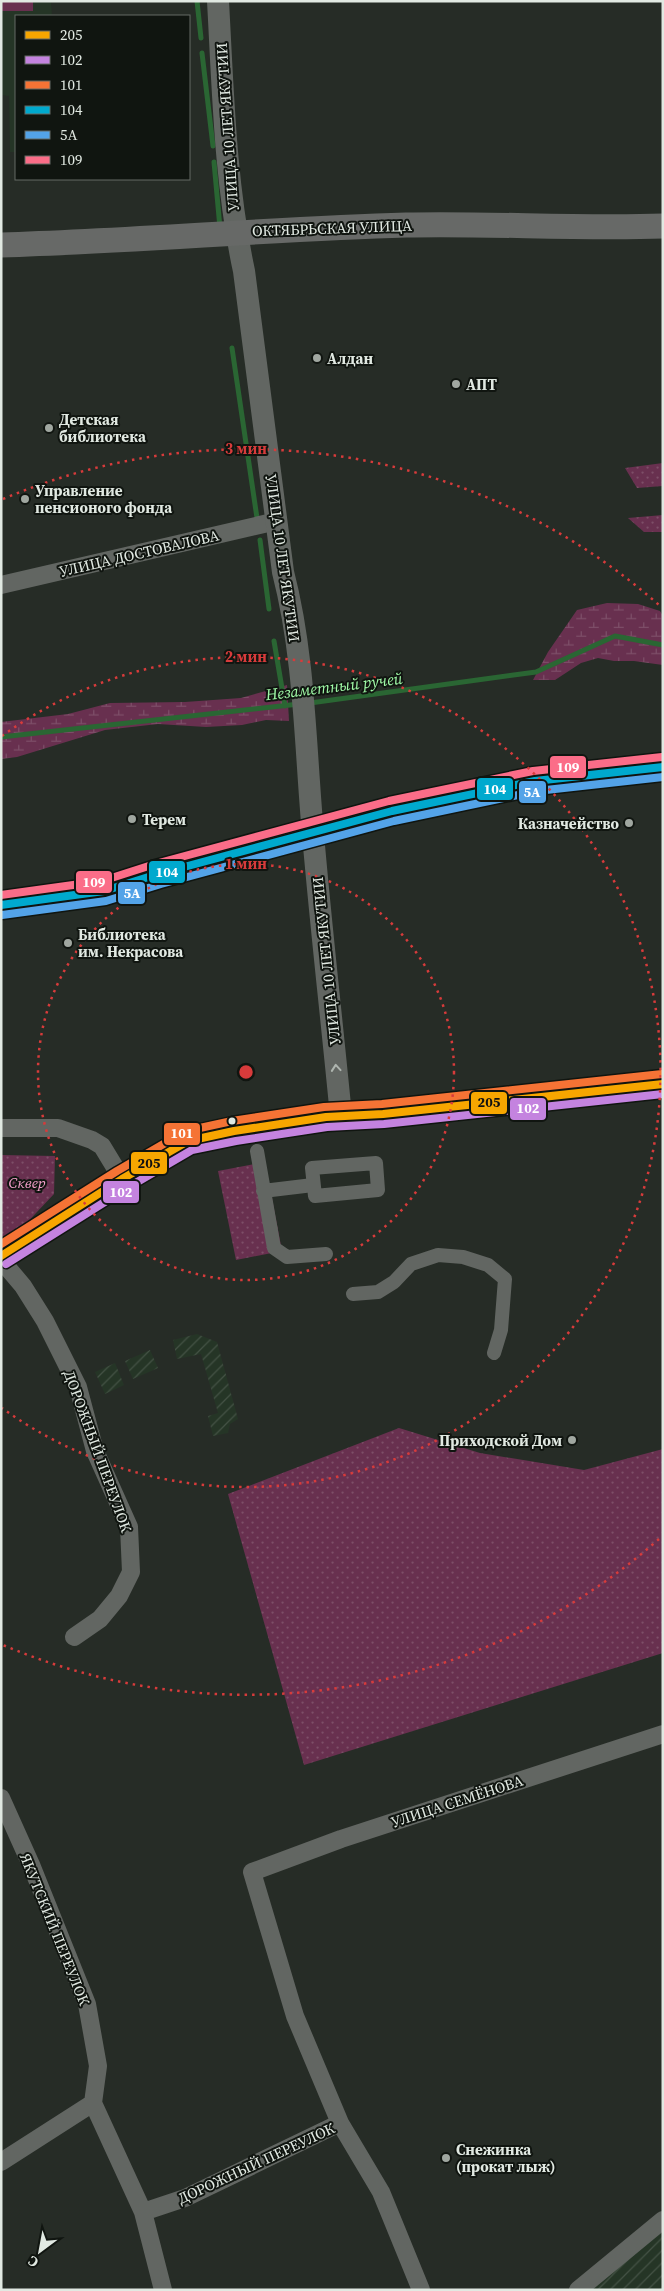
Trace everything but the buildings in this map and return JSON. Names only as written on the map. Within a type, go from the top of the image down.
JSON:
[{"type":"main road","name":"ОКТЯБРЬСКАЯ УЛИЦА","points":[[1,245],[408,225],[612,228],[663,226]]},
{"type":"main road","points":[[1,1256],[122,1179],[188,1141],[234,1131],[341,1116],[392,1113],[663,1084]]},
{"type":"street","name":"УЛИЦА 10 ЛЕТ ЯКУТИИ","points":[[218,1],[227,145],[236,232],[244,271],[283,572],[293,611],[306,725],[312,833],[341,1116]]},
{"type":"street","name":"УЛИЦА ДОСТОВАЛОВА","points":[[1,585],[277,521]]},
{"type":"street","points":[[1,904],[104,891],[158,874],[392,811],[535,781],[663,767]]},
{"type":"street","points":[[1,1128],[58,1128],[92,1140],[102,1146],[122,1179]]},
{"type":"street","points":[[256,1151],[274,1248],[287,1258],[326,1254]]},
{"type":"street","points":[[376,1163],[378,1190],[314,1196],[314,1185],[312,1168],[376,1163]]},
{"type":"street","points":[[263,1191],[314,1185]]},
{"type":"street","points":[[353,1294],[378,1292],[394,1282],[411,1264],[438,1255],[463,1257],[488,1265],[506,1279],[501,1330],[494,1353]]},
{"type":"street","name":"ДОРОЖНЫЙ ПЕРЕУЛОК","points":[[1,1260],[23,1286],[45,1321],[78,1387],[95,1451],[129,1527],[131,1572],[119,1596],[100,1619],[74,1637]]},
{"type":"street","name":"УЛИЦА СЕМЁНОВА","points":[[252,1872],[326,1844],[663,1734]]},
{"type":"street","name":"ЯКУТСКИЙ ПЕРЕУЛОК","points":[[1,1798],[32,1867],[87,2004],[98,2066],[93,2103]]},
{"type":"street","name":"ДОРОЖНЫЙ ПЕРЕУЛОК","points":[[252,1872],[295,2016],[340,2123],[381,2192],[421,2290]]},
{"type":"street","points":[[1,2162],[93,2103],[143,2212],[162,2290]]},
{"type":"street","name":"ДОРОЖНЫЙ ПЕРЕУЛОК","points":[[143,2212],[185,2198],[340,2123]]},
{"type":"street","points":[[578,2290],[663,2220]]},
{"type":"shaded area","points":[[1,1],[51,1],[52,15],[15,15],[15,152],[10,152],[9,96],[1,95]]},
{"type":"shaded area","points":[[197,1334],[217,1342],[238,1419],[230,1424],[228,1433],[213,1436],[208,1416],[218,1413],[201,1354],[177,1359],[173,1340]]},
{"type":"shaded area","points":[[150,1350],[158,1368],[133,1379],[125,1361]]},
{"type":"shaded area","points":[[115,1363],[124,1385],[105,1394],[95,1372]]},
{"type":"shaded area","points":[[663,2229],[663,2290],[588,2290]]},
{"type":"green space","points":[[1,1],[33,1],[33,11],[1,11]]},
{"type":"green space","points":[[663,463],[663,486],[637,488],[625,468]]},
{"type":"green space","points":[[663,515],[663,532],[644,532],[628,518]]},
{"type":"green space","points":[[607,603],[638,604],[660,611],[663,616],[663,665],[598,658],[581,663],[555,680],[533,680],[548,652],[577,610]]},
{"type":"green space","points":[[287,685],[289,721],[266,720],[242,725],[206,727],[158,724],[105,730],[17,757],[1,759],[1,722],[68,714],[110,703],[185,702],[241,698]]},
{"type":"green space","name":"Сквер","points":[[1,1155],[55,1156],[54,1194],[1,1250]]},
{"type":"green space","points":[[265,1162],[282,1251],[236,1260],[218,1171]]},
{"type":"green space","points":[[399,1428],[480,1453],[584,1470],[663,1449],[663,1653],[304,1765],[228,1494]]},
{"type":"waterway","points":[[197,1],[201,38]]},
{"type":"waterway","points":[[202,53],[213,146]]},
{"type":"waterway","points":[[214,162],[220,228]]},
{"type":"waterway","points":[[232,348],[257,518]]},
{"type":"waterway","points":[[260,540],[269,609]]},
{"type":"waterway","name":"Незаметный ручей","points":[[310,703],[536,672],[615,636],[663,645]]},
{"type":"waterway","points":[[274,641],[285,706]]},
{"type":"waterway","name":"Незаметный ручей","points":[[1,737],[299,704]]},
{"type":"transit line","name":"109","points":[[1,895],[102,881],[155,864],[389,801],[533,771],[662,757]]},
{"type":"transit line","name":"104","points":[[1,905],[104,891],[158,874],[392,811],[535,781],[663,767]]},
{"type":"transit line","name":"5А","points":[[2,915],[106,901],[161,884],[394,821],[537,791],[663,777]]},
{"type":"transit line","name":"101","points":[[1,1244],[117,1171],[186,1131],[232,1121],[324,1107],[382,1104],[662,1074]]},
{"type":"transit line","name":"205","points":[[1,1256],[122,1179],[188,1141],[234,1131],[326,1117],[383,1114],[663,1084]]},
{"type":"transit line","name":"102","points":[[6,1264],[127,1188],[192,1150],[327,1127],[384,1124],[663,1094]]},
{"type":"place","name":"Алдан","points":[[317,358]]},
{"type":"place","name":"АПТ","points":[[456,384]]},
{"type":"place","name":"Детская библиотека","points":[[49,428]]},
{"type":"place","name":"Управление пенсионого фонда","points":[[25,499]]},
{"type":"place","name":"Терем","points":[[132,819]]},
{"type":"place","name":"Казначейство","points":[[629,823]]},
{"type":"place","name":"Библиотека им. Некрасова","points":[[68,943]]},
{"type":"place","name":"Приходской Дом","points":[[572,1440]]},
{"type":"place","name":"Снежинка (прокат лыж)","points":[[446,2158]]}]
